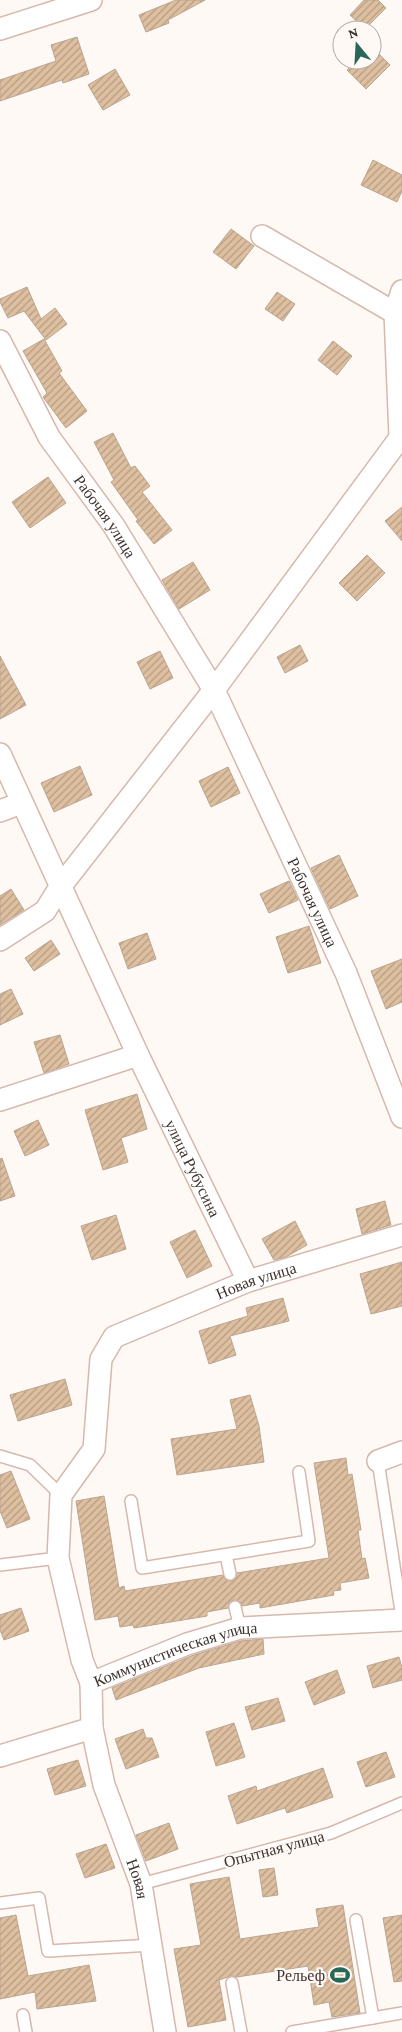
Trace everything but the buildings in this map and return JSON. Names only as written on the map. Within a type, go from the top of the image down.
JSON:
[{"type":"street","points":[[0,30],[91,0]]},
{"type":"street","points":[[262,236],[395,313]]},
{"type":"street","points":[[0,940],[45,911],[60,887],[214,690],[401,436],[400,365],[395,313],[402,292]]},
{"type":"street","name":"Рабочая улица","points":[[0,341],[49,437],[114,526],[214,690],[346,974],[402,1117]]},
{"type":"street","name":"улица Рубусина","points":[[0,754],[138,1055],[248,1281]]},
{"type":"street","points":[[0,811],[21,803]]},
{"type":"street","points":[[0,1100],[138,1055]]},
{"type":"street","name":"Новая улица","points":[[61,1495],[94,1449],[101,1359],[114,1337],[248,1281],[402,1235]]},
{"type":"street","points":[[378,1461],[402,1452]]},
{"type":"street","points":[[61,1495],[58,1558],[82,1660],[91,1683]]},
{"type":"street","name":"Коммунистическая улица","points":[[92,1728],[91,1683],[187,1644],[240,1628],[402,1619]]},
{"type":"street","points":[[0,1756],[92,1728]]},
{"type":"street","name":"Новая","points":[[92,1728],[104,1785],[141,1884],[165,2032]]},
{"type":"lane","points":[[0,1456],[30,1465],[61,1495]]},
{"type":"lane","points":[[378,1461],[402,1619]]},
{"type":"lane","points":[[131,1501],[142,1568],[309,1541],[299,1472]]},
{"type":"lane","points":[[226,1555],[230,1574]]},
{"type":"lane","points":[[0,1565],[58,1558]]},
{"type":"lane","points":[[236,1607],[240,1628]]},
{"type":"lane","name":"Опытная улица","points":[[141,1884],[331,1834],[402,1803]]},
{"type":"lane","points":[[0,1903],[39,1898],[48,1951],[152,1945]]},
{"type":"lane","points":[[356,1920],[373,2018]]},
{"type":"lane","points":[[232,1983],[241,2032]]},
{"type":"lane","points":[[292,2032],[402,2013]]},
{"type":"lane","points":[[23,2015],[26,2032]]},
{"type":"place","name":"Рельеф","points":[[340,1975]]}]
